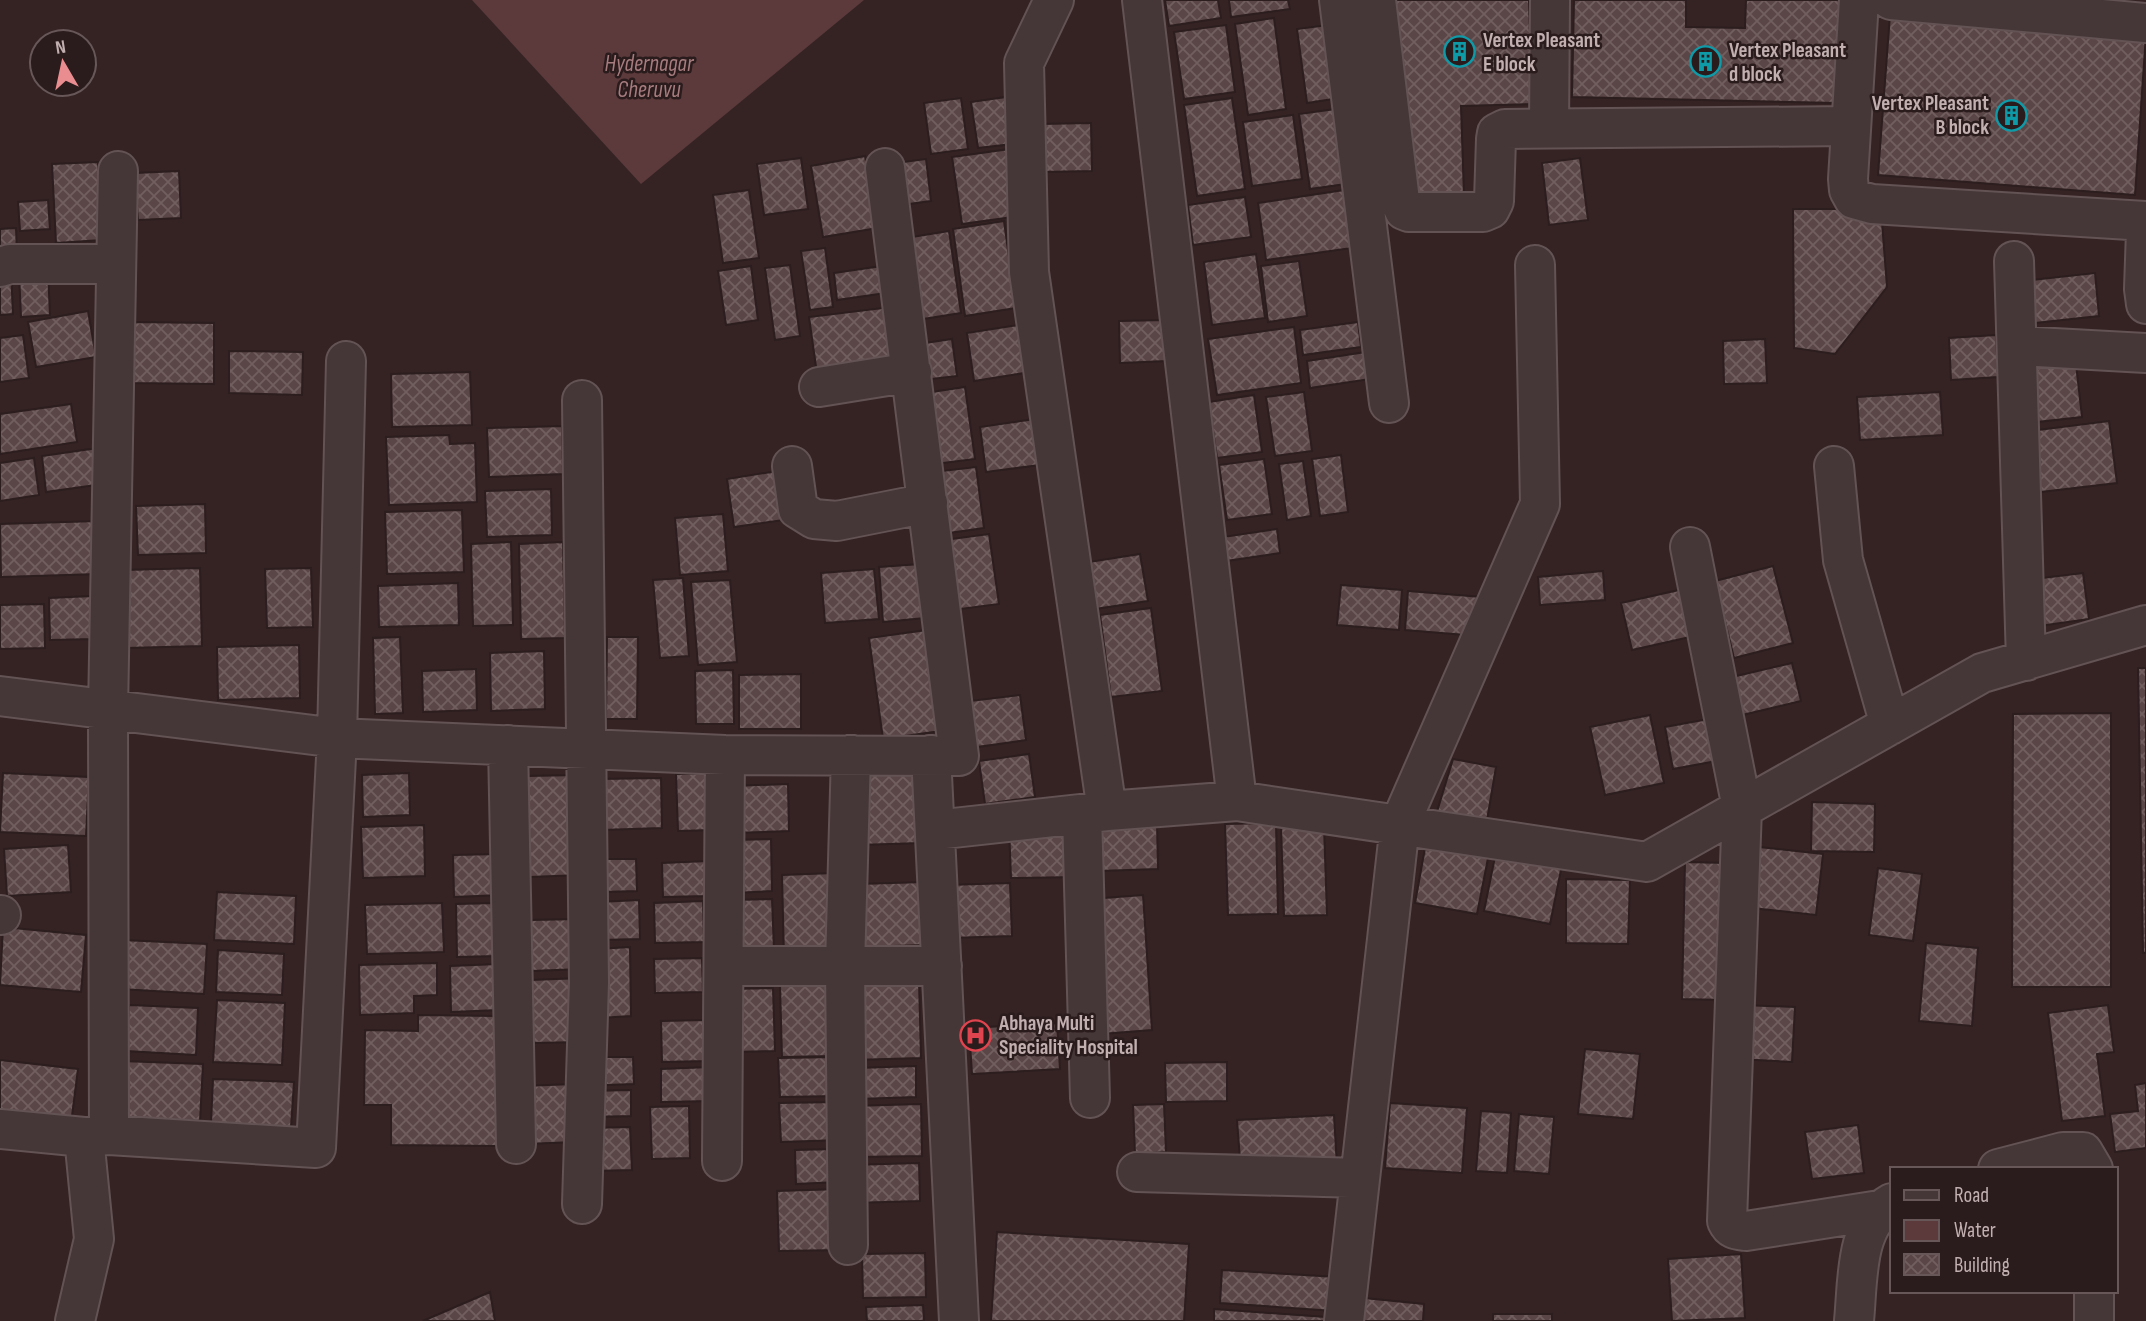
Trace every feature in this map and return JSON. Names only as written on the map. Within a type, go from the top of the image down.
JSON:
[{"type":"street","points":[[1054,0],[1024,64],[1029,272],[1042,376],[1069,535],[1095,813],[1090,1098]]},
{"type":"street","points":[[1142,0],[1237,801]]},
{"type":"street","points":[[1339,0],[1390,402]]},
{"type":"street","points":[[1376,0],[1400,201],[1404,210],[1419,213],[1483,212],[1490,209],[1494,201],[1497,133],[1505,129],[1850,126]]},
{"type":"street","points":[[1549,128],[1550,0]]},
{"type":"street","points":[[1859,0],[1847,179],[1854,199],[1860,202],[2146,221]]},
{"type":"street","points":[[1891,0],[2059,7],[2146,23]]},
{"type":"street","points":[[0,696],[337,738],[725,755],[959,756],[885,168]]},
{"type":"street","points":[[75,1321],[94,1239],[108,711],[118,170]]},
{"type":"street","points":[[2146,232],[2146,304]]},
{"type":"street","points":[[2014,261],[2026,661]]},
{"type":"street","points":[[0,267],[10,264],[116,264]]},
{"type":"street","points":[[1344,1321],[1400,824],[1540,504],[1535,265]]},
{"type":"street","points":[[2017,346],[2146,353]]},
{"type":"street","points":[[0,1129],[316,1148],[337,738],[346,361]]},
{"type":"street","points":[[819,387],[912,372]]},
{"type":"street","points":[[582,400],[589,982],[582,1204]]},
{"type":"street","points":[[1834,466],[1843,560],[1890,725]]},
{"type":"street","points":[[792,467],[798,509],[814,519],[837,522],[928,503]]},
{"type":"street","points":[[1690,547],[1742,808],[1727,1220],[1730,1227],[1746,1231],[1886,1206]]},
{"type":"street","points":[[935,830],[1237,801],[1647,862],[1982,673],[2146,625]]},
{"type":"street","points":[[508,745],[516,1144]]},
{"type":"street","points":[[722,1161],[725,755]]},
{"type":"street","points":[[849,1245],[845,966],[851,755]]},
{"type":"street","points":[[931,755],[959,1321]]},
{"type":"street","points":[[724,967],[942,966]]},
{"type":"street","points":[[2006,1167],[2063,1152],[2083,1152],[2092,1167]]},
{"type":"street","points":[[1137,1172],[1360,1178]]},
{"type":"street","points":[[1854,1321],[1861,1247],[1886,1206]]},
{"type":"street","points":[[2094,1293],[2094,1321]]},
{"type":"water","name":"Hydernagar Cheruvu","points":[[472,0],[864,0],[641,184]]},
{"type":"building","points":[[1165,0],[1218,0],[1221,18],[1169,26]]},
{"type":"building","points":[[1229,0],[1288,0],[1290,9],[1231,17]]},
{"type":"building","name":"Vertex Pleasant E block","points":[[1389,0],[1529,0],[1532,104],[1461,106],[1464,196],[1409,198]]},
{"type":"building","name":"Vertex Pleasant d block","points":[[1574,0],[1686,0],[1686,27],[1745,28],[1746,0],[1841,0],[1838,103],[1572,97]]},
{"type":"building","name":"Vertex Pleasant B block","points":[[1890,15],[2146,34],[2135,195],[1878,175]]},
{"type":"building","points":[[1274,18],[1286,109],[1248,115],[1235,24]]},
{"type":"building","points":[[1336,24],[1346,97],[1307,103],[1297,29]]},
{"type":"building","points":[[1226,25],[1235,92],[1184,99],[1174,32]]},
{"type":"building","points":[[1006,97],[1012,144],[978,148],[971,102]]},
{"type":"building","points":[[961,98],[968,149],[931,154],[924,103]]},
{"type":"building","points":[[1232,98],[1245,189],[1197,196],[1184,105]]},
{"type":"building","points":[[1343,108],[1353,183],[1310,189],[1299,114]]},
{"type":"building","points":[[1293,115],[1302,179],[1252,186],[1243,122]]},
{"type":"building","points":[[1091,123],[1092,171],[1042,172],[1041,124]]},
{"type":"building","points":[[1010,149],[1020,216],[962,224],[952,157]]},
{"type":"building","points":[[865,156],[878,228],[823,237],[811,166]]},
{"type":"building","points":[[801,158],[808,209],[764,215],[757,164]]},
{"type":"building","points":[[1580,158],[1588,220],[1549,225],[1542,163]]},
{"type":"building","points":[[926,159],[931,201],[909,204],[903,162]]},
{"type":"building","points":[[98,162],[102,240],[56,243],[52,164]]},
{"type":"building","points":[[179,171],[181,218],[138,220],[135,173]]},
{"type":"building","points":[[1351,189],[1359,247],[1266,260],[1258,203]]},
{"type":"building","points":[[749,190],[759,258],[723,263],[713,195]]},
{"type":"building","points":[[1245,197],[1251,237],[1193,245],[1188,205]]},
{"type":"building","points":[[48,200],[50,229],[20,231],[18,202]]},
{"type":"building","points":[[1793,209],[1881,209],[1887,287],[1835,354],[1794,348]]},
{"type":"building","points":[[1004,221],[1016,308],[965,316],[953,229]]},
{"type":"building","points":[[16,228],[17,255],[0,256],[0,229]]},
{"type":"building","points":[[949,231],[961,313],[923,319],[912,237]]},
{"type":"building","points":[[825,248],[833,307],[810,310],[801,251]]},
{"type":"building","points":[[1256,254],[1265,318],[1212,325],[1204,262]]},
{"type":"building","points":[[1299,261],[1307,316],[1268,322],[1261,266]]},
{"type":"building","points":[[790,265],[800,336],[775,340],[765,268]]},
{"type":"building","points":[[751,266],[758,320],[726,325],[718,271]]},
{"type":"building","points":[[882,266],[886,293],[837,300],[834,273]]},
{"type":"building","points":[[11,271],[13,314],[0,315],[0,272]]},
{"type":"building","points":[[48,271],[50,315],[21,317],[19,273]]},
{"type":"building","points":[[2095,273],[2099,316],[2035,323],[2031,280]]},
{"type":"building","points":[[891,307],[898,362],[817,374],[809,317]]},
{"type":"building","points":[[88,311],[96,357],[36,367],[28,322]]},
{"type":"building","points":[[1167,320],[1167,361],[1120,363],[1119,321]]},
{"type":"building","points":[[131,322],[214,323],[214,384],[130,383]]},
{"type":"building","points":[[1358,322],[1361,347],[1303,355],[1300,330]]},
{"type":"building","points":[[1025,324],[1031,372],[974,381],[967,333]]},
{"type":"building","points":[[1294,327],[1301,383],[1217,395],[1208,339]]},
{"type":"building","points":[[23,335],[29,378],[0,382],[0,338]]},
{"type":"building","points":[[1996,335],[1998,377],[1951,380],[1949,338]]},
{"type":"building","points":[[952,339],[957,376],[923,380],[918,344]]},
{"type":"building","points":[[1765,339],[1767,383],[1724,384],[1723,341]]},
{"type":"building","points":[[229,351],[303,352],[302,395],[229,393]]},
{"type":"building","points":[[1366,352],[1370,379],[1310,388],[1307,361]]},
{"type":"building","points":[[2076,364],[2082,417],[2028,423],[2022,370]]},
{"type":"building","points":[[470,372],[472,425],[392,427],[391,374]]},
{"type":"building","points":[[965,387],[975,459],[935,464],[925,393]]},
{"type":"building","points":[[1304,392],[1312,451],[1275,456],[1266,397]]},
{"type":"building","points":[[1940,392],[1943,435],[1860,440],[1857,397]]},
{"type":"building","points":[[1254,395],[1262,452],[1217,458],[1209,402]]},
{"type":"building","points":[[71,404],[77,442],[0,454],[0,414]]},
{"type":"building","points":[[1042,418],[1048,464],[986,472],[980,427]]},
{"type":"building","points":[[2109,421],[2117,483],[2031,493],[2023,432]]},
{"type":"building","points":[[562,426],[563,474],[489,477],[487,428]]},
{"type":"building","points":[[449,435],[450,444],[475,443],[477,502],[389,505],[386,437]]},
{"type":"building","points":[[98,448],[103,484],[46,492],[42,456]]},
{"type":"building","points":[[1341,455],[1348,512],[1320,516],[1312,459]]},
{"type":"building","points":[[34,458],[39,495],[0,501],[0,463]]},
{"type":"building","points":[[1264,459],[1272,514],[1227,520],[1219,465]]},
{"type":"building","points":[[1303,461],[1311,516],[1287,520],[1279,464]]},
{"type":"building","points":[[976,467],[984,528],[942,534],[933,472]]},
{"type":"building","points":[[777,471],[784,520],[734,527],[727,479]]},
{"type":"building","points":[[551,489],[552,535],[487,537],[485,491]]},
{"type":"building","points":[[205,504],[206,553],[138,555],[136,506]]},
{"type":"building","points":[[462,510],[464,572],[387,574],[385,512]]},
{"type":"building","points":[[723,514],[728,571],[680,575],[675,518]]},
{"type":"building","points":[[98,521],[99,574],[1,577],[0,524]]},
{"type":"building","points":[[1277,529],[1280,553],[1226,561],[1223,537]]},
{"type":"building","points":[[989,534],[999,604],[953,610],[944,540]]},
{"type":"building","points":[[511,542],[513,625],[473,626],[471,544]]},
{"type":"building","points":[[563,542],[565,638],[521,639],[519,544]]},
{"type":"building","points":[[1140,554],[1148,601],[1095,609],[1089,562]]},
{"type":"building","points":[[921,564],[925,618],[883,622],[879,567]]},
{"type":"building","points":[[1773,566],[1793,643],[1734,658],[1715,581]]},
{"type":"building","points":[[200,568],[202,646],[126,648],[124,570]]},
{"type":"building","points":[[311,568],[313,627],[267,628],[265,569]]},
{"type":"building","points":[[874,569],[879,619],[825,623],[821,573]]},
{"type":"building","points":[[1603,571],[1605,600],[1540,605],[1538,577]]},
{"type":"building","points":[[2083,573],[2089,619],[2032,627],[2026,580]]},
{"type":"building","points":[[683,578],[689,656],[660,658],[653,580]]},
{"type":"building","points":[[730,580],[737,662],[698,665],[691,582]]},
{"type":"building","points":[[458,583],[459,625],[379,627],[378,586]]},
{"type":"building","points":[[1341,585],[1402,590],[1399,630],[1337,625]]},
{"type":"building","points":[[1679,590],[1690,637],[1632,650],[1621,603]]},
{"type":"building","points":[[1408,591],[1482,597],[1478,636],[1405,630]]},
{"type":"building","points":[[92,596],[93,639],[50,640],[49,598]]},
{"type":"building","points":[[44,604],[45,648],[0,649],[0,605]]},
{"type":"building","points":[[1151,608],[1162,691],[1111,697],[1100,615]]},
{"type":"building","points":[[934,629],[948,730],[883,739],[869,638]]},
{"type":"building","points":[[400,637],[403,713],[375,714],[373,638]]},
{"type":"building","points":[[607,637],[638,637],[637,719],[606,719]]},
{"type":"building","points":[[299,645],[300,698],[218,700],[217,647]]},
{"type":"building","points":[[544,651],[545,709],[491,711],[490,653]]},
{"type":"building","points":[[1792,663],[1801,701],[1738,716],[1728,678]]},
{"type":"building","points":[[2138,668],[2146,668],[2146,953],[2143,953]]},
{"type":"building","points":[[476,669],[477,710],[423,712],[422,671]]},
{"type":"building","points":[[733,670],[734,724],[696,724],[695,671]]},
{"type":"building","points":[[801,674],[801,729],[739,729],[739,675]]},
{"type":"building","points":[[1020,695],[1026,740],[977,747],[970,701]]},
{"type":"building","points":[[2111,713],[2111,987],[2012,987],[2013,714]]},
{"type":"building","points":[[1650,715],[1664,783],[1605,795],[1590,727]]},
{"type":"building","points":[[1714,718],[1722,760],[1673,769],[1665,727]]},
{"type":"building","points":[[1029,754],[1035,797],[985,804],[979,761]]},
{"type":"building","points":[[1453,759],[1496,767],[1486,826],[1436,815]]},
{"type":"building","points":[[919,767],[922,843],[857,845],[856,769]]},
{"type":"building","points":[[3,773],[89,777],[86,836],[0,832]]},
{"type":"building","points":[[409,773],[410,815],[363,817],[362,775]]},
{"type":"building","points":[[712,773],[713,830],[678,831],[676,774]]},
{"type":"building","points":[[580,775],[582,875],[529,877],[526,776]]},
{"type":"building","points":[[661,778],[662,828],[601,830],[599,779]]},
{"type":"building","points":[[788,784],[789,831],[733,833],[732,786]]},
{"type":"building","points":[[1812,802],[1875,804],[1874,852],[1811,851]]},
{"type":"building","points":[[1157,823],[1158,869],[1098,871],[1097,825]]},
{"type":"building","points":[[1276,823],[1278,914],[1228,915],[1225,824]]},
{"type":"building","points":[[424,825],[425,876],[363,878],[361,827]]},
{"type":"building","points":[[1076,825],[1077,877],[1011,878],[1009,827]]},
{"type":"building","points":[[1324,826],[1327,915],[1284,916],[1281,827]]},
{"type":"building","points":[[1427,837],[1490,848],[1477,914],[1415,903]]},
{"type":"building","points":[[771,839],[772,891],[733,893],[731,840]]},
{"type":"building","points":[[68,845],[71,892],[7,896],[4,849]]},
{"type":"building","points":[[1497,847],[1563,860],[1550,924],[1484,911]]},
{"type":"building","points":[[1759,847],[1823,854],[1816,915],[1752,908]]},
{"type":"building","points":[[500,854],[501,895],[454,897],[453,855]]},
{"type":"building","points":[[602,859],[636,859],[637,891],[602,892]]},
{"type":"building","points":[[708,861],[709,896],[663,897],[662,863]]},
{"type":"building","points":[[1685,862],[1727,863],[1724,1000],[1682,999]]},
{"type":"building","points":[[1878,868],[1922,874],[1913,941],[1869,935]]},
{"type":"building","points":[[834,873],[836,958],[784,959],[782,875]]},
{"type":"building","points":[[1566,879],[1630,880],[1628,944],[1566,943]]},
{"type":"building","points":[[925,882],[927,945],[860,947],[858,884]]},
{"type":"building","points":[[1010,883],[1012,936],[950,938],[948,885]]},
{"type":"building","points":[[217,892],[296,896],[294,944],[214,940]]},
{"type":"building","points":[[1143,895],[1152,1030],[1101,1034],[1091,899]]},
{"type":"building","points":[[772,899],[774,950],[733,952],[732,900]]},
{"type":"building","points":[[639,900],[640,939],[600,940],[599,902]]},
{"type":"building","points":[[703,901],[704,942],[655,943],[654,903]]},
{"type":"building","points":[[442,903],[444,952],[367,954],[365,905]]},
{"type":"building","points":[[496,903],[497,956],[457,957],[456,904]]},
{"type":"building","points":[[581,919],[582,969],[531,971],[530,920]]},
{"type":"building","points":[[3,927],[86,935],[81,992],[0,985]]},
{"type":"building","points":[[123,940],[207,944],[204,994],[121,989]]},
{"type":"building","points":[[1926,943],[1978,948],[1972,1026],[1919,1021]]},
{"type":"building","points":[[630,947],[631,1016],[599,1018],[597,949]]},
{"type":"building","points":[[218,950],[284,954],[282,995],[216,992]]},
{"type":"building","points":[[702,958],[703,992],[655,993],[654,959]]},
{"type":"building","points":[[437,963],[437,995],[414,996],[414,1013],[360,1015],[359,965]]},
{"type":"building","points":[[498,964],[499,1010],[451,1012],[450,966]]},
{"type":"building","points":[[583,978],[584,1042],[532,1043],[530,980]]},
{"type":"building","points":[[919,981],[921,1058],[852,1060],[850,983]]},
{"type":"building","points":[[831,984],[833,1056],[782,1057],[780,986]]},
{"type":"building","points":[[773,988],[775,1051],[733,1052],[732,989]]},
{"type":"building","points":[[217,1000],[285,1003],[282,1065],[213,1062]]},
{"type":"building","points":[[129,1005],[198,1008],[196,1055],[126,1051]]},
{"type":"building","points":[[1742,1005],[1795,1007],[1792,1062],[1739,1059]]},
{"type":"building","points":[[2108,1005],[2114,1052],[2097,1054],[2105,1116],[2062,1121],[2048,1013]]},
{"type":"building","points":[[418,1015],[497,1016],[496,1146],[391,1145],[391,1105],[364,1105],[365,1030],[418,1031]]},
{"type":"building","points":[[706,1020],[707,1061],[662,1062],[661,1021]]},
{"type":"building","points":[[1057,1023],[1060,1069],[972,1074],[969,1028]]},
{"type":"building","points":[[1585,1049],[1640,1054],[1633,1119],[1578,1114]]},
{"type":"building","points":[[605,1057],[633,1057],[634,1084],[606,1085]]},
{"type":"building","points":[[836,1057],[837,1096],[780,1097],[778,1058]]},
{"type":"building","points":[[0,1060],[78,1069],[71,1124],[0,1117]]},
{"type":"building","points":[[121,1061],[203,1064],[200,1121],[118,1117]]},
{"type":"building","points":[[1227,1062],[1227,1101],[1166,1102],[1165,1063]]},
{"type":"building","points":[[916,1066],[916,1097],[858,1099],[857,1068]]},
{"type":"building","points":[[710,1067],[711,1101],[661,1102],[661,1069]]},
{"type":"building","points":[[213,1079],[294,1082],[291,1127],[211,1123]]},
{"type":"building","points":[[2146,1083],[2146,1148],[2115,1152],[2110,1114],[2138,1111],[2135,1085]]},
{"type":"building","points":[[574,1084],[575,1142],[525,1144],[523,1086]]},
{"type":"building","points":[[631,1090],[631,1116],[589,1117],[589,1091]]},
{"type":"building","points":[[840,1102],[841,1140],[781,1142],[779,1103]]},
{"type":"building","points":[[1390,1103],[1467,1108],[1462,1173],[1385,1168]]},
{"type":"building","points":[[921,1104],[922,1156],[854,1157],[852,1106]]},
{"type":"building","points":[[1164,1104],[1166,1152],[1135,1154],[1133,1105]]},
{"type":"building","points":[[689,1106],[690,1158],[652,1159],[650,1107]]},
{"type":"building","points":[[1481,1111],[1511,1113],[1507,1173],[1476,1171]]},
{"type":"building","points":[[1519,1114],[1554,1117],[1549,1174],[1514,1171]]},
{"type":"building","points":[[1334,1115],[1337,1167],[1241,1173],[1237,1120]]},
{"type":"building","points":[[1858,1125],[1864,1173],[1812,1179],[1805,1132]]},
{"type":"building","points":[[630,1127],[632,1170],[591,1171],[589,1128]]},
{"type":"building","points":[[837,1149],[838,1182],[796,1184],[795,1150]]},
{"type":"building","points":[[919,1163],[920,1201],[851,1203],[850,1165]]},
{"type":"building","points":[[840,1189],[841,1250],[779,1251],[777,1191]]},
{"type":"building","points":[[997,1232],[1189,1244],[1184,1321],[991,1321]]},
{"type":"building","points":[[925,1253],[926,1297],[863,1298],[862,1254]]},
{"type":"building","points":[[1741,1254],[1745,1318],[1672,1321],[1668,1259]]},
{"type":"building","points":[[1222,1270],[1337,1277],[1335,1311],[1220,1303]]},
{"type":"building","points":[[490,1292],[495,1321],[423,1321]]},
{"type":"building","points":[[1364,1298],[1424,1304],[1423,1321],[1362,1321]]},
{"type":"building","points":[[923,1305],[924,1321],[867,1321],[866,1307]]},
{"type":"building","points":[[1214,1309],[1326,1317],[1326,1321],[1214,1321]]},
{"type":"building","points":[[1493,1314],[1552,1314],[1552,1321],[1493,1321]]},
{"type":"place","name":"Vertex Pleasant E block","points":[[1460,52]]},
{"type":"place","name":"Vertex Pleasant d block","points":[[1706,62]]},
{"type":"place","name":"Vertex Pleasant B block","points":[[2012,115]]},
{"type":"place","name":"Abhaya Multi Speciality Hospital","points":[[976,1035]]}]
